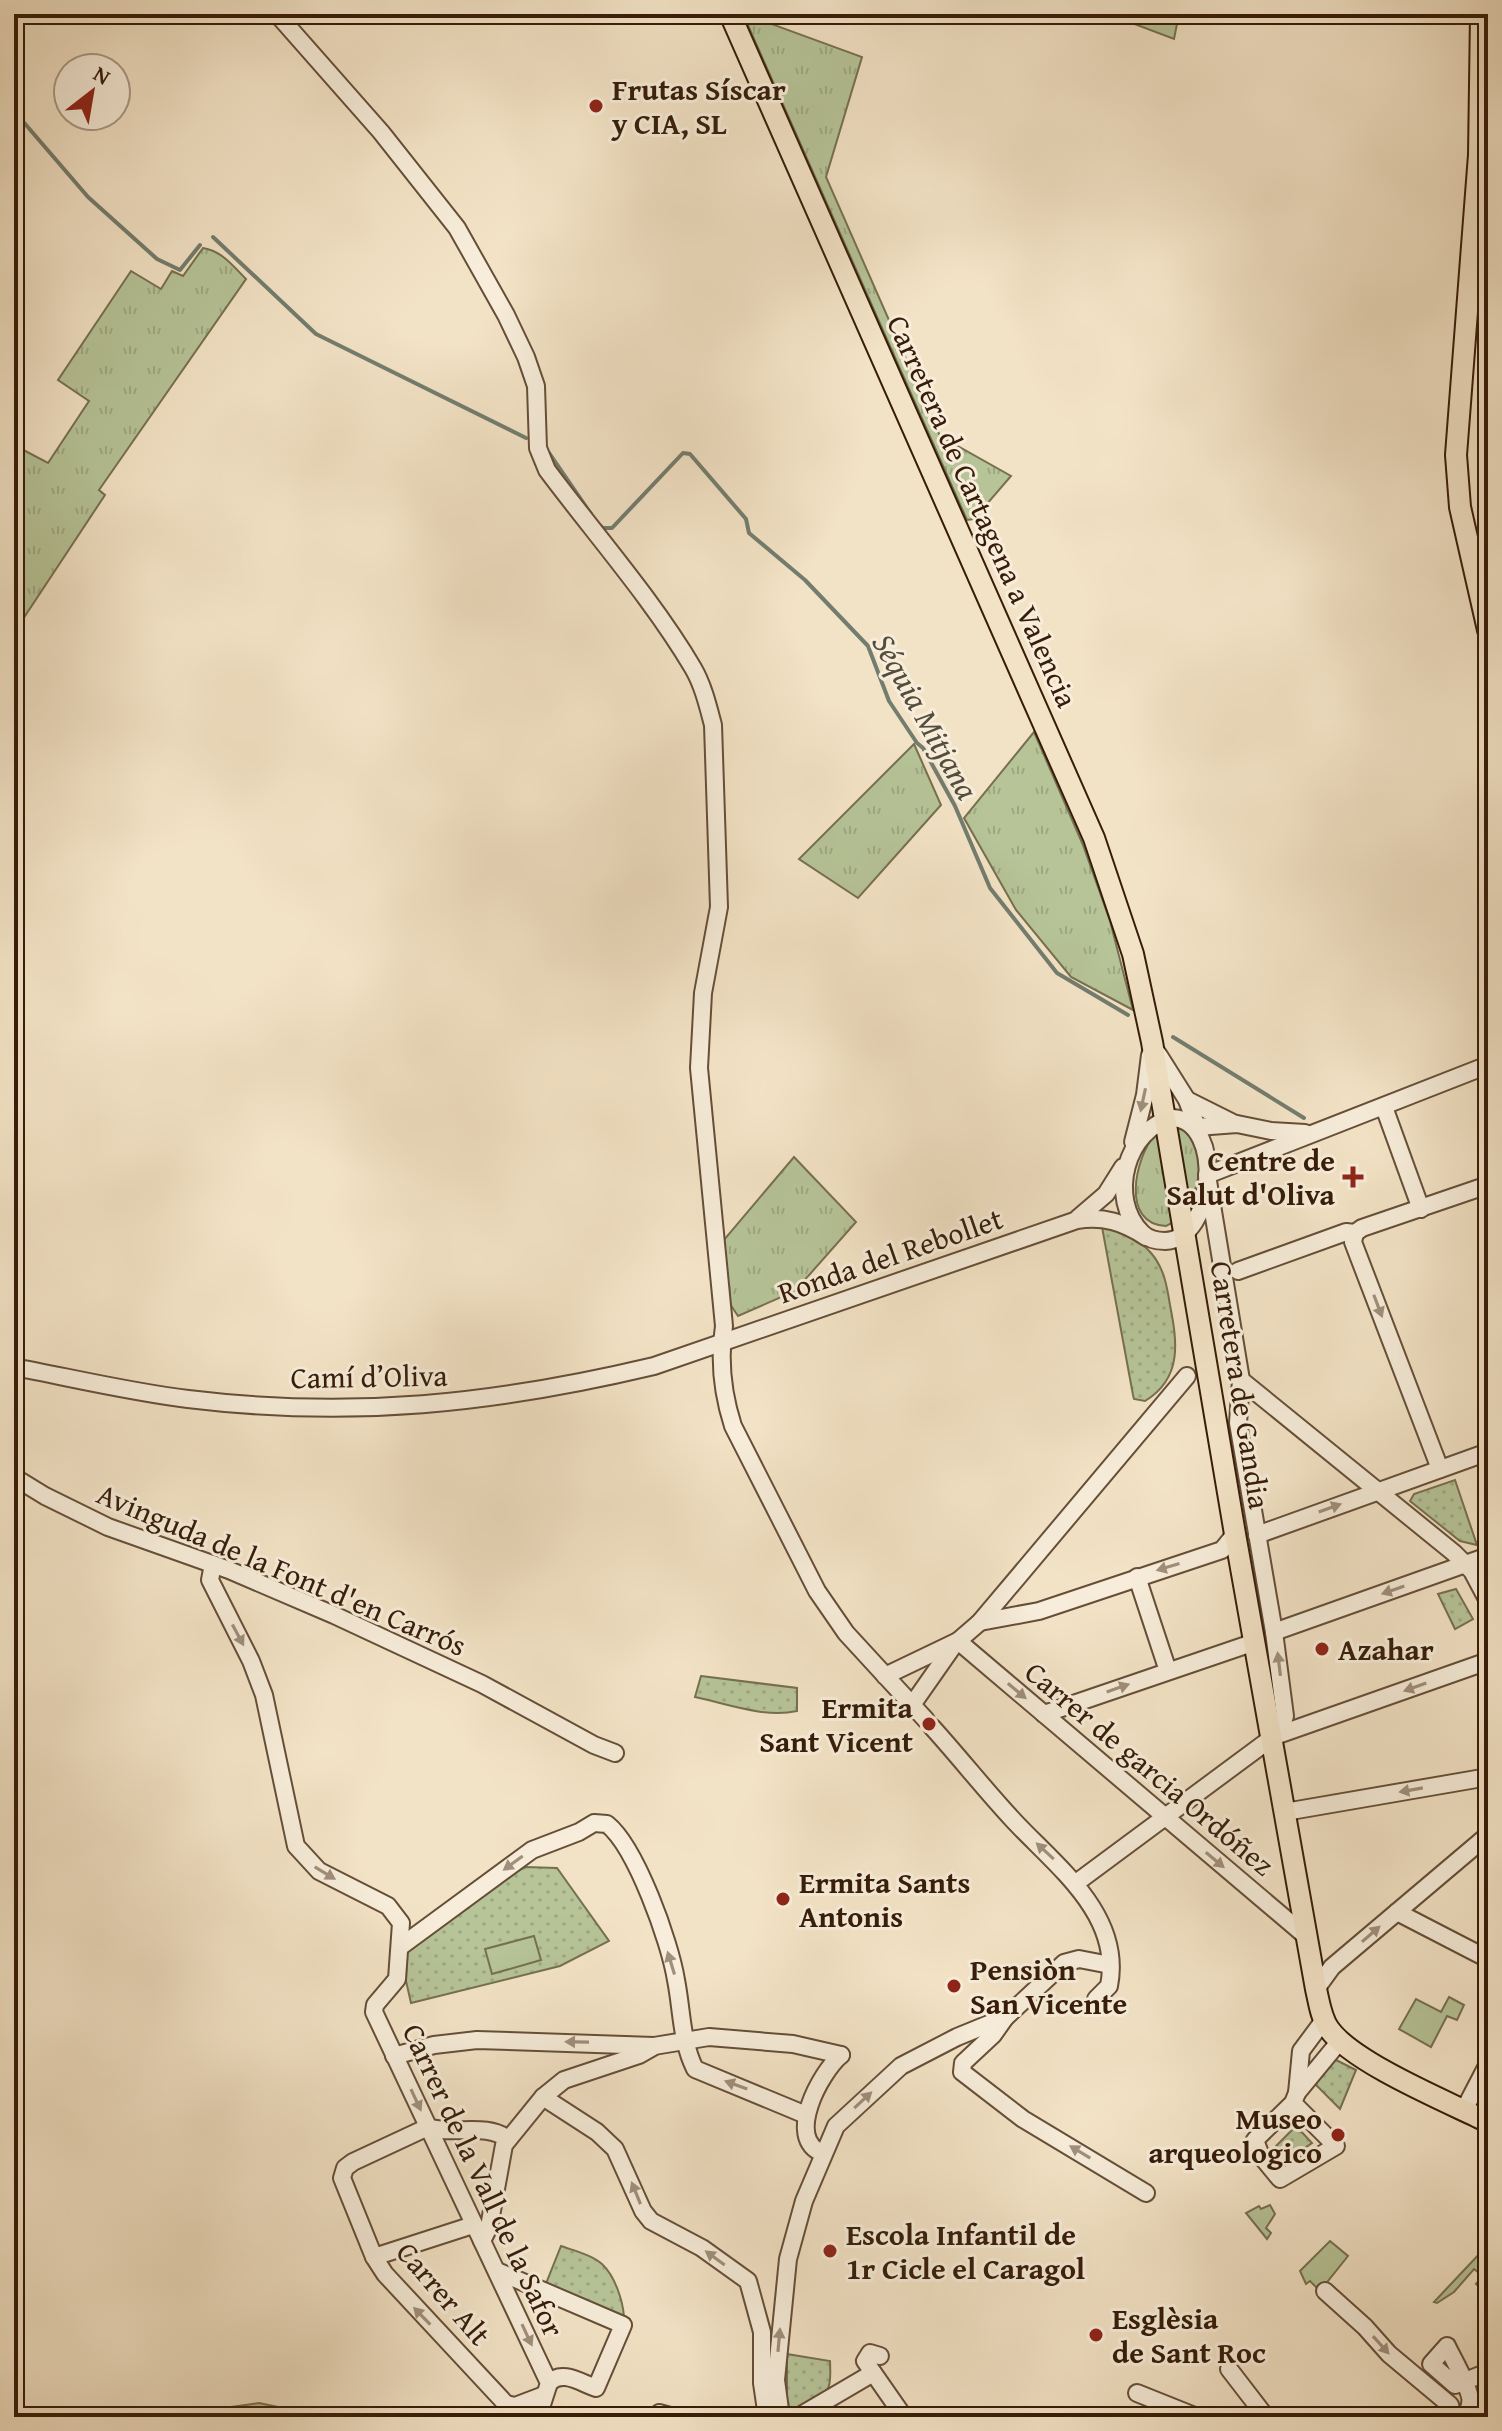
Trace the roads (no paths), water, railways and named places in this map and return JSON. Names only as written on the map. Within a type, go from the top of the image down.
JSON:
[{"type":"main road","name":"Carretera de Cartagena a Valencia","points":[[730,14],[1094,838],[1133,954],[1152,1042]]},
{"type":"main road","points":[[1481,14],[1479,155],[1456,455],[1460,507],[1488,630]]},
{"type":"main road","name":"Carretera de Gandia","points":[[1152,1042],[1255,1642],[1281,1733],[1285,1812],[1316,1989],[1333,2049]]},
{"type":"main road","points":[[1333,2049],[1358,2056],[1488,2122]]},
{"type":"street","points":[[277,14],[381,132],[457,228],[526,357],[536,386],[538,448],[547,470],[669,631],[694,670],[713,725],[719,907],[703,993],[699,1068],[724,1326],[721,1344],[725,1393],[733,1426],[817,1591],[846,1633],[1015,1822],[1076,1883],[1099,1922],[1110,1965],[1109,1986],[1096,1999]]},
{"type":"street","points":[[1152,1042],[1145,1095],[1125,1173],[1125,1196],[1132,1219],[1146,1237],[1168,1240],[1185,1234],[1199,1214],[1207,1175],[1488,1065]]},
{"type":"street","name":"Carretera de Gandia","points":[[1152,1042],[1187,1100],[1206,1156],[1241,1380],[1238,1423],[1274,1632],[1285,1716],[1281,1733]]},
{"type":"street","points":[[1187,1100],[1237,1124]]},
{"type":"street","points":[[1384,1107],[1421,1209]]},
{"type":"street","points":[[1165,1119],[1182,1118],[1197,1127],[1237,1124],[1293,1133],[1324,1129]]},
{"type":"street","name":"Ronda del Rebollet","points":[[1077,1220],[1106,1194],[1145,1131],[1165,1119]]},
{"type":"street","points":[[1238,1271],[1485,1186],[1488,1204]]},
{"type":"street","name":"Ronda del Rebollet","points":[[721,1344],[1077,1220],[1109,1219],[1131,1227],[1146,1237]]},
{"type":"street","points":[[1355,1233],[1353,1242],[1440,1469]]},
{"type":"street","name":"Camí d’Oliva","points":[[14,1367],[185,1399],[301,1408],[364,1409],[507,1397],[639,1369],[721,1344]]},
{"type":"street","points":[[912,1705],[958,1641],[980,1622],[1187,1376]]},
{"type":"street","points":[[1241,1380],[1467,1564],[1488,1601]]},
{"type":"street","points":[[1257,1535],[1488,1452]]},
{"type":"street","name":"Avinguda de la Font d'en Carrós","points":[[14,1477],[86,1517],[213,1564],[334,1615],[615,1753]]},
{"type":"street","points":[[980,1622],[1039,1611],[1222,1550],[1235,1534]]},
{"type":"street","points":[[1274,1632],[1488,1556]]},
{"type":"street","name":"Carrer de la Vall de la Safor","points":[[213,1564],[210,1580],[260,1682],[296,1846],[310,1864],[388,1906],[401,1923],[397,1979],[375,2005],[374,2012],[497,2271],[547,2389]]},
{"type":"street","points":[[1137,1577],[1168,1671]]},
{"type":"street","points":[[885,1676],[958,1641]]},
{"type":"street","name":"Carrer de garcia Ordóñez","points":[[958,1641],[1307,1937]]},
{"type":"street","points":[[1044,1714],[1255,1642]]},
{"type":"street","points":[[1076,1883],[1281,1733],[1488,1661]]},
{"type":"street","points":[[1285,1812],[1488,1777]]},
{"type":"street","points":[[400,1947],[532,1850],[594,1823],[604,1823],[613,1829],[646,1888],[675,1974],[681,2023],[693,2066],[700,2072],[806,2115]]},
{"type":"street","points":[[1316,1989],[1332,1967],[1488,1835]]},
{"type":"street","points":[[1397,1912],[1488,1959]]},
{"type":"street","points":[[1110,1965],[1079,1959],[1068,1961],[1006,2017],[993,2035],[963,2063],[962,2072],[1023,2119],[1146,2193]]},
{"type":"street","points":[[781,2417],[776,2380],[788,2259],[798,2219],[822,2153],[838,2123],[901,2066],[957,2037],[1006,2017]]},
{"type":"street","points":[[1304,2045],[1333,2049],[1295,2098],[1255,2140],[1261,2156],[1280,2179],[1336,2146],[1295,2098],[1299,2055],[1304,2045],[1324,2020]]},
{"type":"street","points":[[394,2056],[434,2045],[483,2039],[654,2046],[709,2037],[793,2044],[841,2055],[826,2072],[806,2115],[808,2142],[813,2149],[822,2153]]},
{"type":"street","points":[[482,2241],[489,2227],[500,2154],[508,2139],[543,2097],[564,2080],[639,2055],[654,2046]]},
{"type":"street","points":[[1464,2110],[1488,2064]]},
{"type":"street","points":[[543,2097],[611,2144],[622,2159],[648,2218],[739,2273],[750,2286],[762,2332],[762,2383],[767,2417]]},
{"type":"street","points":[[428,2127],[441,2131],[492,2130],[508,2139]]},
{"type":"street","name":"Carrer Alt","points":[[428,2127],[353,2162],[343,2173],[344,2183],[374,2257],[393,2285],[506,2404],[520,2405],[547,2389]]},
{"type":"street","points":[[374,2257],[491,2210]]},
{"type":"street","points":[[497,2271],[623,2325],[596,2388],[562,2376],[554,2378],[538,2417]]},
{"type":"street","points":[[1325,2291],[1365,2327],[1389,2354],[1450,2405],[1453,2417]]},
{"type":"street","points":[[880,2356],[874,2352],[865,2361],[904,2417]]},
{"type":"street","points":[[1229,2369],[1266,2417]]},
{"type":"street","points":[[1488,2372],[1463,2381],[1466,2410],[1488,2417]]},
{"type":"street","points":[[798,2417],[873,2373]]},
{"type":"street","points":[[1137,2393],[1195,2417]]},
{"type":"waterway","name":"Séquia Mitjana","points":[[14,111],[88,197],[157,259],[180,270],[200,245]]},
{"type":"waterway","name":"Séquia Mitjana","points":[[213,237],[316,334],[526,438]]},
{"type":"waterway","name":"Séquia Mitjana","points":[[549,453],[591,514]]},
{"type":"waterway","name":"Séquia Mitjana","points":[[598,524],[603,528],[612,528],[683,453],[690,454],[746,519],[749,533],[805,580],[868,646],[889,701],[923,748],[955,806],[990,888],[1057,973],[1128,1015]]},
{"type":"waterway","name":"Séquia Mitjana","points":[[1173,1037],[1304,1118]]},
{"type":"place","name":"Frutas Síscar y CIA, SL","points":[[596,106]]},
{"type":"place","name":"Centre de Salut d'Oliva","points":[[1353,1177]]},
{"type":"place","name":"Azahar","points":[[1322,1649]]},
{"type":"place","name":"Ermita Sant Vicent","points":[[929,1724]]},
{"type":"place","name":"Ermita Sants Antonis","points":[[783,1899]]},
{"type":"place","name":"Pensiòn San Vicente","points":[[954,1986]]},
{"type":"place","name":"Museo arqueologico","points":[[1338,2135]]},
{"type":"place","name":"Escola Infantil de 1r Cicle el Caragol","points":[[830,2251]]},
{"type":"place","name":"Esglèsia de Sant Roc","points":[[1096,2335]]}]
